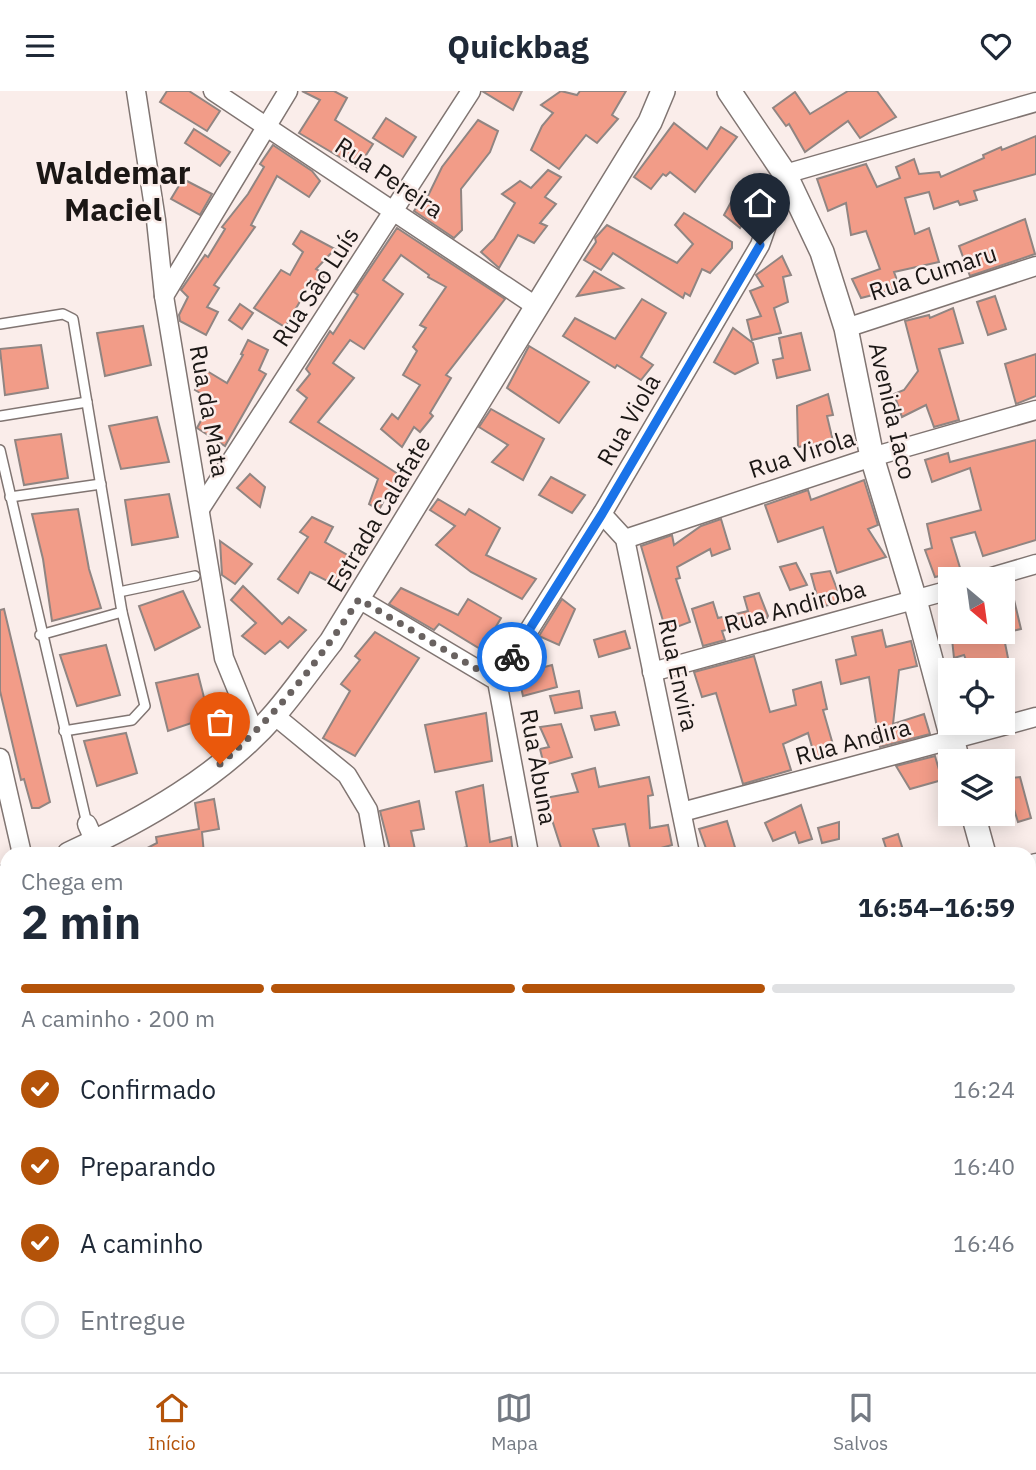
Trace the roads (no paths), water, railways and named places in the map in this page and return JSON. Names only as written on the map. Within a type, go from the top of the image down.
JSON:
[{"type":"street","name":"Rua da Mata","points":[[136,91],[156,220],[164,296],[224,658],[255,734]]},
{"type":"street","name":"Rua Pereira","points":[[213,91],[537,307]]},
{"type":"street","points":[[164,296],[288,91]]},
{"type":"street","name":"Rua São Luís","points":[[200,509],[471,91]]},
{"type":"street","name":"Estrada Calafate","points":[[76,847],[91,833],[177,796],[255,734],[274,715],[331,642],[650,122],[663,91]]},
{"type":"street","name":"Estrada Calafate","points":[[650,122],[681,91]]},
{"type":"street","name":"Avenida Iaco","points":[[729,91],[785,174],[811,224],[846,328],[872,457],[915,600],[954,749]]},
{"type":"street","points":[[785,174],[1036,102]]},
{"type":"street","name":"Rua Viola","points":[[497,681],[602,514],[760,245],[785,174]]},
{"type":"street","name":"Rua Cumaru","points":[[846,328],[1036,266]]},
{"type":"street","name":"Rua Virola","points":[[625,539],[872,457],[1036,410]]},
{"type":"street","points":[[602,514],[625,539]]},
{"type":"street","name":"Rua Envira","points":[[625,539],[689,847]]},
{"type":"street","points":[[1015,570],[1036,564]]},
{"type":"street","name":"Rua Andiroba","points":[[652,672],[938,593]]},
{"type":"street","name":"Rua Abuna","points":[[359,599],[497,681],[528,847]]},
{"type":"street","points":[[274,715],[347,775],[368,810],[375,847]]},
{"type":"street","name":"Rua Andira","points":[[960,749],[1036,717]]},
{"type":"street","name":"Rua Andira","points":[[682,812],[938,755]]},
{"type":"street","points":[[0,758],[20,847]]},
{"type":"street","points":[[976,826],[982,847]]},
{"type":"lane","points":[[0,324],[68,315],[76,329],[122,612],[145,706],[132,720],[64,731]]},
{"type":"lane","points":[[0,416],[87,402]]},
{"type":"lane","points":[[0,450],[40,635],[91,833]]},
{"type":"lane","points":[[10,497],[101,484]]},
{"type":"lane","points":[[119,592],[195,576]]},
{"type":"lane","points":[[40,635],[122,612]]},
{"type":"district","name":"Waldemar Maciel","points":[[113,192]]}]
